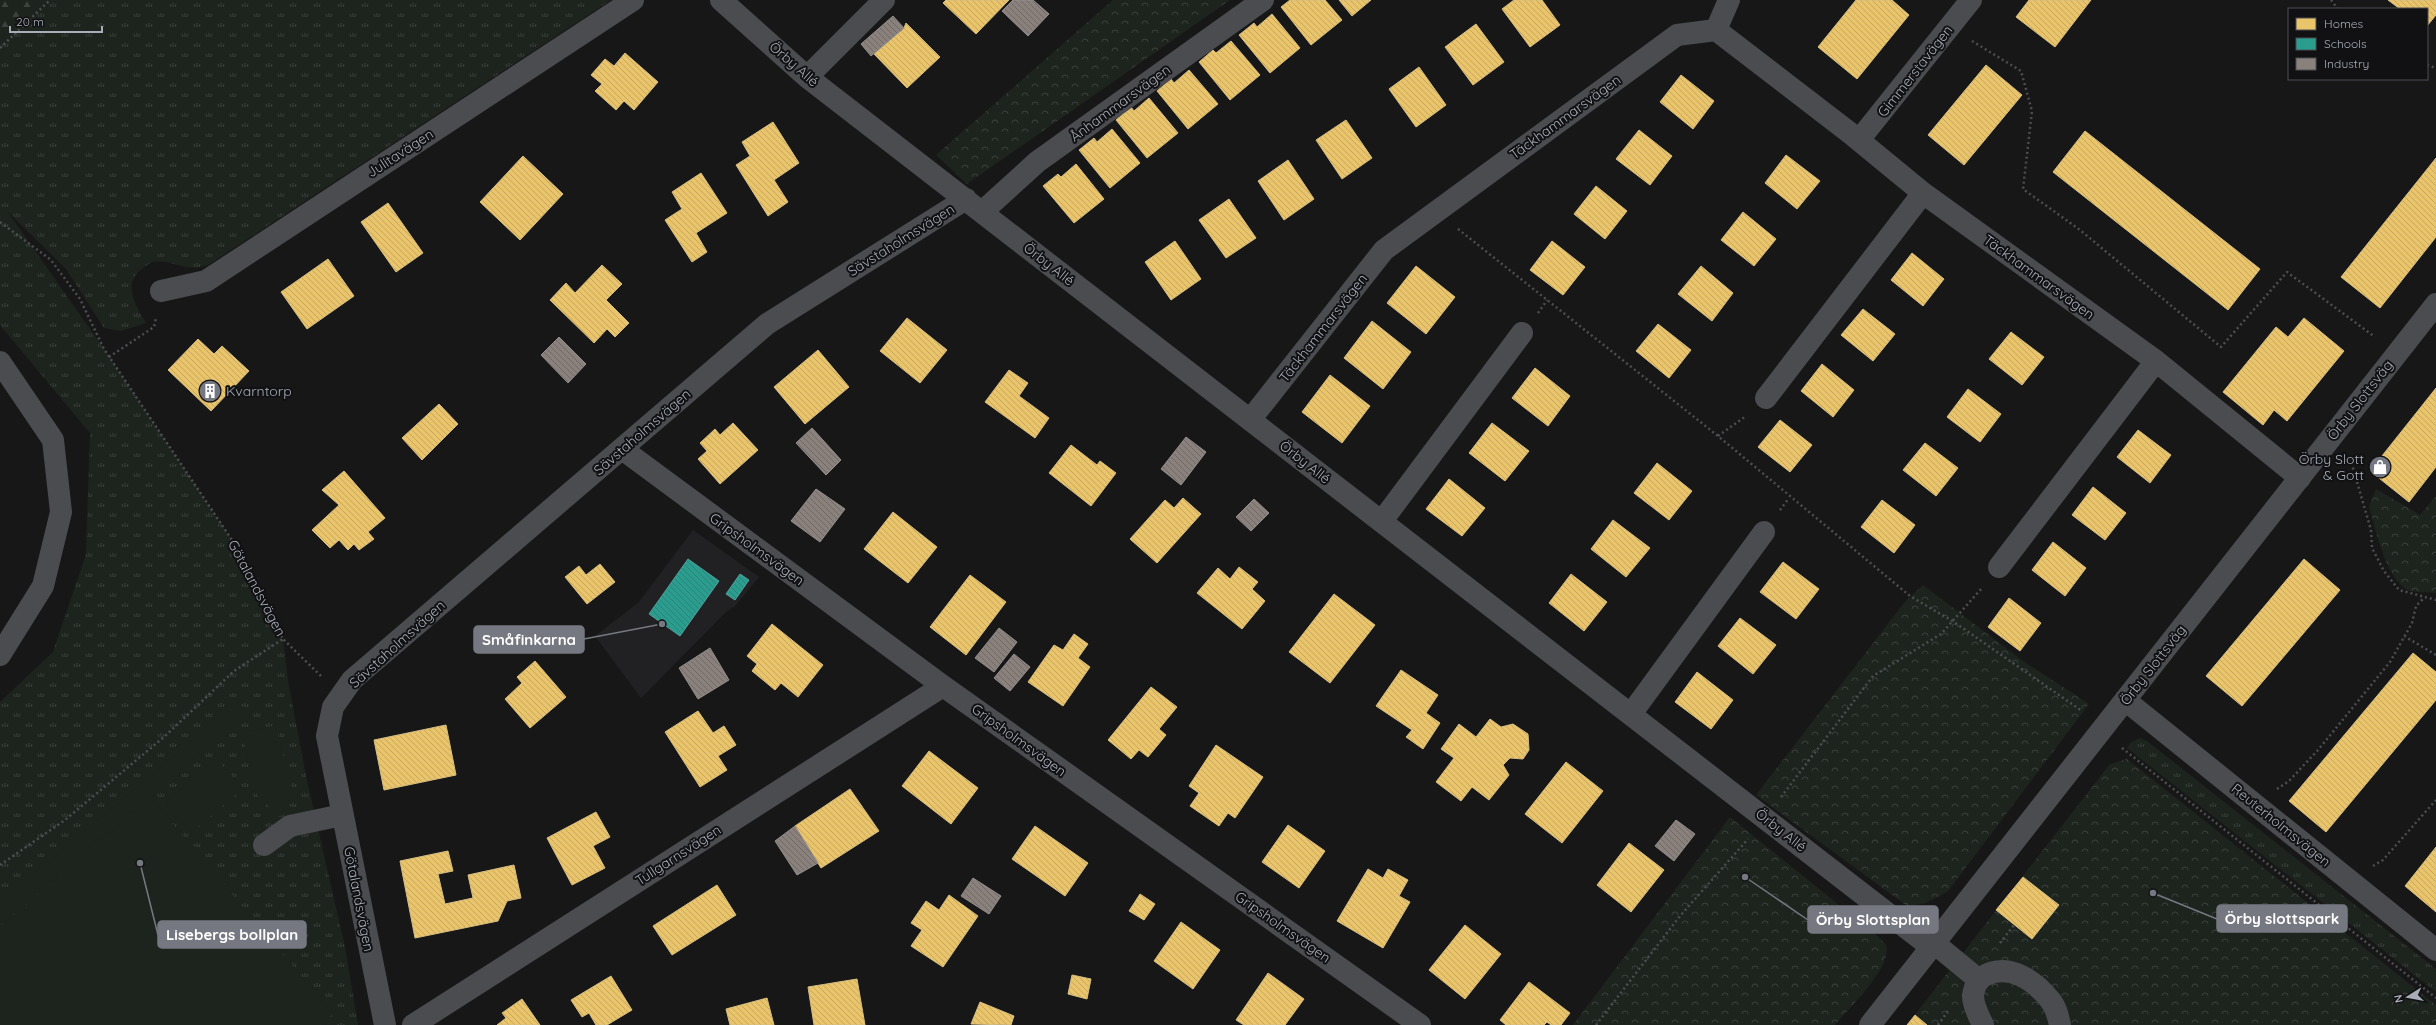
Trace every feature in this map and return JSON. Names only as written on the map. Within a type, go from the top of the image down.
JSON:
[{"type":"street","name":"Julitavägen","points":[[161,291],[206,281],[633,0]]},
{"type":"street","name":"Örby Allé","points":[[721,0],[807,77],[1631,714],[1979,980]]},
{"type":"street","points":[[807,77],[884,0]]},
{"type":"street","name":"Ånhammarsvägen","points":[[974,205],[1037,162],[1263,0]]},
{"type":"street","points":[[1716,30],[1729,0]]},
{"type":"street","name":"Gimmerstavägen","points":[[1859,140],[1971,0]]},
{"type":"street","name":"Täckhammarsvägen","points":[[1250,420],[1384,250],[1677,34],[1716,30],[1859,140],[1923,193],[2156,361],[2300,478]]},
{"type":"street","points":[[1766,398],[1923,193]]},
{"type":"street","name":"Sävstaholmsvägen","points":[[341,696],[352,680],[767,324],[974,205]]},
{"type":"street","name":"Örby Slottsväg","points":[[1870,1025],[2436,304]]},
{"type":"street","points":[[1382,521],[1522,333]]},
{"type":"street","points":[[1999,567],[2156,361]]},
{"type":"street","points":[[0,362],[53,440],[60,512],[43,586],[0,655]]},
{"type":"street","name":"Gripsholmsvägen","points":[[622,449],[943,686],[1420,1025]]},
{"type":"street","points":[[1631,714],[1764,532]]},
{"type":"street","name":"Tullgarnsvägen","points":[[413,1025],[943,686]]},
{"type":"street","name":"Götalandsvägen","points":[[341,696],[333,707],[327,736],[385,1025]]},
{"type":"street","name":"Reuterholmsvägen","points":[[2125,700],[2436,950]]},
{"type":"street","points":[[264,845],[290,826],[342,815]]},
{"type":"street","points":[[1983,1025],[1973,997],[1975,985],[1990,972],[2003,970],[2016,973],[2029,980],[2052,1001],[2060,1025]]},
{"type":"path","points":[[0,48],[50,0]]},
{"type":"path","points":[[2331,0],[2337,8]]},
{"type":"path","points":[[1950,27],[2021,71],[2032,111],[2023,189],[2080,230],[2221,347],[2287,272],[2397,354]]},
{"type":"path","points":[[1436,211],[1718,436],[1910,596],[1954,622],[2081,709],[2100,732],[2436,998]]},
{"type":"path","name":"Götalandsvägen","points":[[0,222],[51,260],[80,299],[109,357],[238,549],[283,639],[341,696]]},
{"type":"path","points":[[109,357],[154,327],[161,291]]},
{"type":"path","points":[[1718,436],[1766,398]]},
{"type":"path","points":[[2361,493],[2371,530],[2372,548],[2384,571],[2399,590],[2424,598],[2436,600]]},
{"type":"path","points":[[1596,1025],[1680,916],[1766,818],[1873,676],[1941,634],[1954,622],[1999,567]]},
{"type":"path","points":[[2254,803],[2289,781],[2318,750],[2390,662],[2412,623],[2416,606],[2424,598]]},
{"type":"path","points":[[2404,636],[2436,655]]},
{"type":"path","points":[[0,865],[65,820],[100,791],[164,737],[234,671],[283,639]]},
{"type":"path","points":[[2350,881],[2383,860],[2436,800]]},
{"type":"shaded area","points":[[693,530],[759,577],[735,606],[726,612],[641,698],[595,636],[639,602]]},
{"type":"green space","points":[[0,0],[40,0],[0,39]]},
{"type":"green space","points":[[40,0],[611,0],[208,265],[199,267],[185,267],[168,262],[153,262],[143,268],[136,274],[133,281],[132,295],[146,323],[121,331],[104,328],[66,269],[7,211],[104,349],[238,549],[283,639],[288,681],[306,776],[345,947],[358,1025],[0,1025],[0,702],[53,652],[86,554],[90,433],[0,325],[0,39]]},
{"type":"green space","points":[[1113,0],[1230,0],[967,184],[936,155]]},
{"type":"green space","points":[[2376,489],[2420,515],[2436,496],[2436,593],[2408,590],[2400,584],[2394,576],[2383,553],[2369,507]]},
{"type":"green space","points":[[1923,585],[2023,661],[2089,704],[1948,891],[1928,902],[1907,906],[1756,795],[1904,603]]},
{"type":"green space","points":[[237,699],[247,712],[0,922],[0,904],[204,730],[203,728]]},
{"type":"green space","points":[[276,725],[294,799],[283,802],[286,814],[272,818],[268,804],[260,806],[242,733]]},
{"type":"green space","points":[[2140,738],[2147,741],[2436,969],[2436,992],[2127,748],[2131,742]]},
{"type":"green space","points":[[216,758],[243,789],[191,833],[165,802]]},
{"type":"green space","points":[[2127,759],[2436,1005],[2436,1025],[1907,1025],[2110,764]]},
{"type":"green space","points":[[151,798],[333,1014],[320,1025],[0,1025],[0,927]]},
{"type":"green space","points":[[1730,817],[1880,938],[1886,945],[1886,954],[1883,965],[1868,987],[1835,1025],[1573,1025]]},
{"type":"building: Homes","points":[[946,0],[1009,0],[976,34],[943,3]]},
{"type":"building: Homes","points":[[1290,0],[1325,0],[1342,20],[1311,45],[1281,7]]},
{"type":"building: Homes","points":[[1339,0],[1371,0],[1352,16]]},
{"type":"building: Homes","points":[[1514,0],[1542,0],[1560,25],[1530,47],[1502,9]]},
{"type":"building: Homes","points":[[1856,0],[1892,0],[1909,15],[1857,79],[1818,47]]},
{"type":"building: Homes","points":[[2029,0],[2091,0],[2055,47],[2016,17]]},
{"type":"building: Homes","points":[[2388,0],[2436,0],[2436,15],[2428,25],[2428,8],[2399,8]]},
{"type":"building: Homes","points":[[1272,14],[1300,48],[1270,73],[1239,35],[1254,23],[1257,27]]},
{"type":"building: Homes","points":[[906,23],[940,57],[907,88],[874,54],[904,28]]},
{"type":"building: Homes","points":[[1476,24],[1504,62],[1473,85],[1445,47]]},
{"type":"building: Homes","points":[[1231,41],[1260,75],[1230,100],[1199,62],[1213,50],[1216,53]]},
{"type":"building: Homes","points":[[625,53],[658,82],[634,110],[624,101],[616,110],[595,91],[602,84],[591,75],[605,59],[614,66]]},
{"type":"building: Homes","points":[[1986,65],[2022,95],[1964,165],[1928,135]]},
{"type":"building: Homes","points":[[1419,67],[1446,105],[1416,127],[1389,89]]},
{"type":"building: Homes","points":[[1189,70],[1218,104],[1188,129],[1157,91],[1171,79],[1174,83]]},
{"type":"building: Homes","points":[[1681,75],[1714,101],[1693,129],[1660,102]]},
{"type":"building: Homes","points":[[1149,98],[1178,133],[1147,158],[1116,120],[1131,107],[1134,111]]},
{"type":"building: Homes","points":[[1346,120],[1372,158],[1342,179],[1316,140]]},
{"type":"building: Homes","points":[[773,122],[799,163],[774,180],[788,202],[768,216],[736,165],[750,156],[742,142]]},
{"type":"building: Homes","points":[[1112,129],[1140,163],[1110,188],[1079,150],[1094,138],[1097,142]]},
{"type":"building: Homes","points":[[1639,130],[1672,156],[1650,185],[1616,159]]},
{"type":"building: Homes","points":[[2085,131],[2260,269],[2228,310],[2053,172]]},
{"type":"building: Homes","points":[[1786,155],[1820,181],[1797,209],[1765,183]]},
{"type":"building: Homes","points":[[523,156],[563,194],[520,240],[480,202]]},
{"type":"building: Homes","points":[[2436,158],[2436,237],[2380,308],[2341,277]]},
{"type":"building: Homes","points":[[1288,160],[1314,199],[1284,220],[1258,181]]},
{"type":"building: Homes","points":[[1076,164],[1104,199],[1074,223],[1043,186],[1058,174],[1061,177]]},
{"type":"building: Homes","points":[[701,173],[727,213],[696,233],[707,252],[692,262],[665,220],[682,209],[672,192]]},
{"type":"building: Homes","points":[[1596,186],[1627,211],[1605,239],[1574,214]]},
{"type":"building: Homes","points":[[1229,199],[1256,238],[1226,258],[1199,220]]},
{"type":"building: Homes","points":[[388,203],[423,253],[396,272],[361,222]]},
{"type":"building: Homes","points":[[1743,212],[1776,239],[1754,266],[1721,240]]},
{"type":"building: Homes","points":[[1175,241],[1201,279],[1171,300],[1145,262]]},
{"type":"building: Homes","points":[[1552,241],[1585,267],[1563,295],[1530,270]]},
{"type":"building: Homes","points":[[1912,253],[1944,279],[1923,306],[1891,280]]},
{"type":"building: Homes","points":[[328,259],[354,296],[307,329],[281,292]]},
{"type":"building: Homes","points":[[602,265],[622,284],[606,300],[629,323],[615,337],[607,329],[594,343],[550,300],[566,283],[575,293]]},
{"type":"building: Homes","points":[[1416,266],[1455,297],[1426,334],[1387,303]]},
{"type":"building: Homes","points":[[1701,266],[1733,293],[1712,321],[1678,294]]},
{"type":"building: Homes","points":[[1863,309],[1895,334],[1873,361],[1841,335]]},
{"type":"building: Homes","points":[[907,318],[947,350],[920,383],[880,351]]},
{"type":"building: Homes","points":[[2304,318],[2344,351],[2287,421],[2274,410],[2263,425],[2223,392],[2276,327],[2288,337]]},
{"type":"building: Homes","points":[[1372,321],[1411,352],[1383,389],[1344,358]]},
{"type":"building: Homes","points":[[1658,324],[1691,350],[1669,378],[1636,351]]},
{"type":"building: Homes","points":[[2011,332],[2044,357],[2022,385],[1989,359]]},
{"type":"building: Homes","name":"Kvarntorp","points":[[198,339],[214,354],[222,346],[249,371],[211,411],[168,370]]},
{"type":"building: Homes","points":[[818,350],[849,387],[805,424],[774,387]]},
{"type":"building: Homes","points":[[1822,364],[1854,390],[1833,417],[1801,391]]},
{"type":"building: Homes","points":[[1535,368],[1570,396],[1548,426],[1512,398]]},
{"type":"building: Homes","points":[[1009,370],[1028,383],[1019,396],[1049,418],[1035,438],[985,402]]},
{"type":"building: Homes","points":[[1330,375],[1370,406],[1342,443],[1302,412]]},
{"type":"building: Homes","points":[[2436,388],[2436,467],[2409,502],[2370,471]]},
{"type":"building: Homes","points":[[1968,389],[2001,414],[1980,442],[1947,417]]},
{"type":"building: Homes","points":[[439,404],[458,424],[422,460],[402,438]]},
{"type":"building: Homes","points":[[1780,420],[1812,445],[1790,472],[1758,447]]},
{"type":"building: Homes","points":[[733,423],[758,450],[720,484],[698,459],[707,451],[700,443],[715,429],[720,435]]},
{"type":"building: Homes","points":[[1492,423],[1529,451],[1505,481],[1469,453]]},
{"type":"building: Homes","points":[[2138,430],[2171,455],[2150,483],[2117,457]]},
{"type":"building: Homes","points":[[1925,443],[1958,468],[1936,496],[1903,470]]},
{"type":"building: Homes","points":[[1071,445],[1097,465],[1100,461],[1116,473],[1091,506],[1049,473]]},
{"type":"building: Homes","points":[[1657,463],[1692,491],[1669,520],[1634,493]]},
{"type":"building: Homes","points":[[344,471],[385,518],[368,532],[374,539],[359,550],[354,544],[348,550],[339,540],[330,548],[312,530],[339,505],[322,490]]},
{"type":"building: Homes","points":[[1449,479],[1485,508],[1462,536],[1426,509]]},
{"type":"building: Homes","points":[[2093,487],[2126,513],[2105,540],[2072,515]]},
{"type":"building: Homes","points":[[1183,498],[1201,514],[1157,563],[1130,539],[1165,500],[1174,508]]},
{"type":"building: Homes","points":[[1882,500],[1915,525],[1894,553],[1861,527]]},
{"type":"building: Homes","points":[[893,512],[937,547],[908,583],[864,549]]},
{"type":"building: Homes","points":[[1613,520],[1650,548],[1626,577],[1591,549]]},
{"type":"building: Homes","points":[[2053,542],[2086,568],[2065,596],[2032,570]]},
{"type":"building: Homes","points":[[2304,559],[2340,590],[2242,706],[2206,676]]},
{"type":"building: Homes","points":[[1783,562],[1819,589],[1796,619],[1760,592]]},
{"type":"building: Homes","points":[[600,564],[615,582],[587,604],[565,577],[579,566],[586,575]]},
{"type":"building: Homes","points":[[1239,567],[1258,582],[1252,589],[1265,601],[1242,629],[1197,593],[1218,568],[1230,579]]},
{"type":"building: Homes","points":[[1571,574],[1607,602],[1584,631],[1549,603]]},
{"type":"building: Homes","points":[[970,575],[1006,602],[966,655],[930,627]]},
{"type":"building: Homes","points":[[1334,594],[1375,625],[1330,683],[1289,652]]},
{"type":"building: Homes","points":[[2009,598],[2041,623],[2020,651],[1988,627]]},
{"type":"building: Homes","points":[[1740,618],[1776,645],[1753,674],[1718,646]]},
{"type":"building: Homes","points":[[772,624],[823,665],[798,697],[781,683],[775,690],[752,671],[757,664],[747,656]]},
{"type":"building: Homes","points":[[1074,634],[1088,644],[1078,658],[1090,667],[1063,706],[1028,682],[1054,645],[1063,650]]},
{"type":"building: Homes","points":[[2413,653],[2436,672],[2436,700],[2326,832],[2289,801]]},
{"type":"building: Homes","points":[[535,661],[566,697],[530,728],[505,699],[522,683],[517,677]]},
{"type":"building: Homes","points":[[1401,670],[1438,695],[1426,713],[1440,723],[1423,749],[1406,737],[1412,730],[1376,706]]},
{"type":"building: Homes","points":[[1697,672],[1733,700],[1711,729],[1675,702]]},
{"type":"building: Homes","points":[[1151,687],[1177,707],[1159,729],[1166,735],[1148,757],[1139,750],[1131,759],[1108,740]]},
{"type":"building: Homes","points":[[698,711],[713,733],[724,726],[736,745],[718,756],[727,770],[700,787],[665,732]]},
{"type":"building: Homes","points":[[1490,719],[1501,727],[1513,724],[1528,734],[1529,750],[1523,759],[1510,758],[1503,765],[1509,775],[1489,800],[1472,787],[1461,801],[1436,782],[1454,758],[1441,749],[1459,724],[1476,737]]},
{"type":"building: Homes","points":[[446,725],[456,775],[384,790],[374,740]]},
{"type":"building: Homes","points":[[1216,745],[1263,777],[1235,818],[1228,813],[1219,826],[1190,806],[1199,793],[1189,786]]},
{"type":"building: Homes","points":[[929,751],[978,788],[951,824],[902,786]]},
{"type":"building: Homes","points":[[1566,762],[1603,791],[1562,843],[1525,814]]},
{"type":"building: Homes","points":[[850,789],[879,831],[821,868],[795,826]]},
{"type":"building: Homes","points":[[596,812],[610,837],[593,846],[605,868],[572,885],[547,838]]},
{"type":"building: Homes","points":[[1288,825],[1325,851],[1299,888],[1262,862]]},
{"type":"building: Homes","points":[[1035,826],[1088,863],[1065,896],[1012,859]]},
{"type":"building: Homes","points":[[1629,843],[1664,870],[1631,912],[1597,885]]},
{"type":"building: Homes","points":[[2436,847],[2436,912],[2405,886]]},
{"type":"building: Homes","points":[[448,851],[453,871],[438,874],[445,904],[473,898],[468,875],[514,865],[521,898],[507,901],[498,921],[415,938],[400,861]]},
{"type":"building: Homes","points":[[1368,869],[1383,878],[1388,869],[1408,880],[1399,896],[1410,902],[1383,948],[1337,921]]},
{"type":"building: Homes","points":[[2023,877],[2059,905],[2032,939],[1996,910]]},
{"type":"building: Homes","points":[[717,885],[736,915],[672,955],[653,926]]},
{"type":"building: Homes","points":[[1140,894],[1155,904],[1144,920],[1129,911]]},
{"type":"building: Homes","points":[[949,895],[978,916],[943,967],[911,946],[922,930],[911,923],[926,901],[939,910]]},
{"type":"building: Homes","points":[[1181,922],[1220,950],[1193,989],[1154,961]]},
{"type":"building: Homes","points":[[1465,925],[1501,954],[1465,999],[1429,970]]},
{"type":"building: Homes","points":[[1268,973],[1304,999],[1285,1025],[1244,1025],[1236,1020]]},
{"type":"building: Homes","points":[[1072,975],[1091,979],[1087,999],[1068,994]]},
{"type":"building: Homes","points":[[611,976],[632,1010],[607,1025],[596,1025],[589,1013],[582,1017],[571,1000]]},
{"type":"building: Homes","points":[[857,979],[865,1025],[814,1025],[808,987]]},
{"type":"building: Homes","points":[[1529,982],[1570,1013],[1561,1025],[1551,1025],[1547,1022],[1544,1025],[1506,1025],[1500,1020]]},
{"type":"building: Homes","points":[[767,998],[774,1025],[730,1025],[726,1009]]},
{"type":"building: Homes","points":[[522,999],[540,1025],[497,1025],[506,1018],[502,1013]]},
{"type":"building: Homes","points":[[980,1002],[1014,1016],[1011,1025],[971,1024]]},
{"type":"building: Homes","points":[[1915,1015],[1927,1025],[1907,1025]]},
{"type":"building: Schools","points":[[688,559],[719,581],[680,636],[649,614]]},
{"type":"building: Schools","points":[[740,574],[749,580],[735,600],[726,594]]},
{"type":"building: Industry","points":[[1013,0],[1033,0],[1049,14],[1028,36],[1002,11]]},
{"type":"building: Industry","points":[[893,16],[904,28],[871,56],[861,44]]},
{"type":"building: Industry","points":[[559,337],[586,364],[568,383],[541,355]]},
{"type":"building: Industry","points":[[812,428],[841,460],[826,475],[796,443]]},
{"type":"building: Industry","points":[[1186,437],[1206,452],[1181,485],[1161,469]]},
{"type":"building: Industry","points":[[816,489],[845,509],[820,542],[791,521]]},
{"type":"building: Industry","points":[[1254,499],[1269,513],[1251,531],[1236,517]]},
{"type":"building: Industry","points":[[999,628],[1017,642],[994,672],[975,658]]},
{"type":"building: Industry","points":[[710,648],[729,680],[698,699],[679,668]]},
{"type":"building: Industry","points":[[1014,654],[1030,667],[1010,691],[994,678]]},
{"type":"building: Industry","points":[[1676,820],[1695,834],[1674,861],[1655,846]]},
{"type":"building: Industry","points":[[795,826],[818,863],[797,875],[775,841]]},
{"type":"building: Industry","points":[[973,878],[1001,896],[989,914],[961,896]]},
{"type":"place","name":"Kvarntorp","points":[[210,391]]},
{"type":"place","name":"Örby Slott & Gott","points":[[2380,467]]},
{"type":"place","name":"Småfinkarna","points":[[662,624]]},
{"type":"place","name":"Lisebergs bollplan","points":[[140,863]]},
{"type":"place","name":"Örby Slottsplan","points":[[1745,877]]},
{"type":"place","name":"Örby slottspark","points":[[2153,893]]}]
